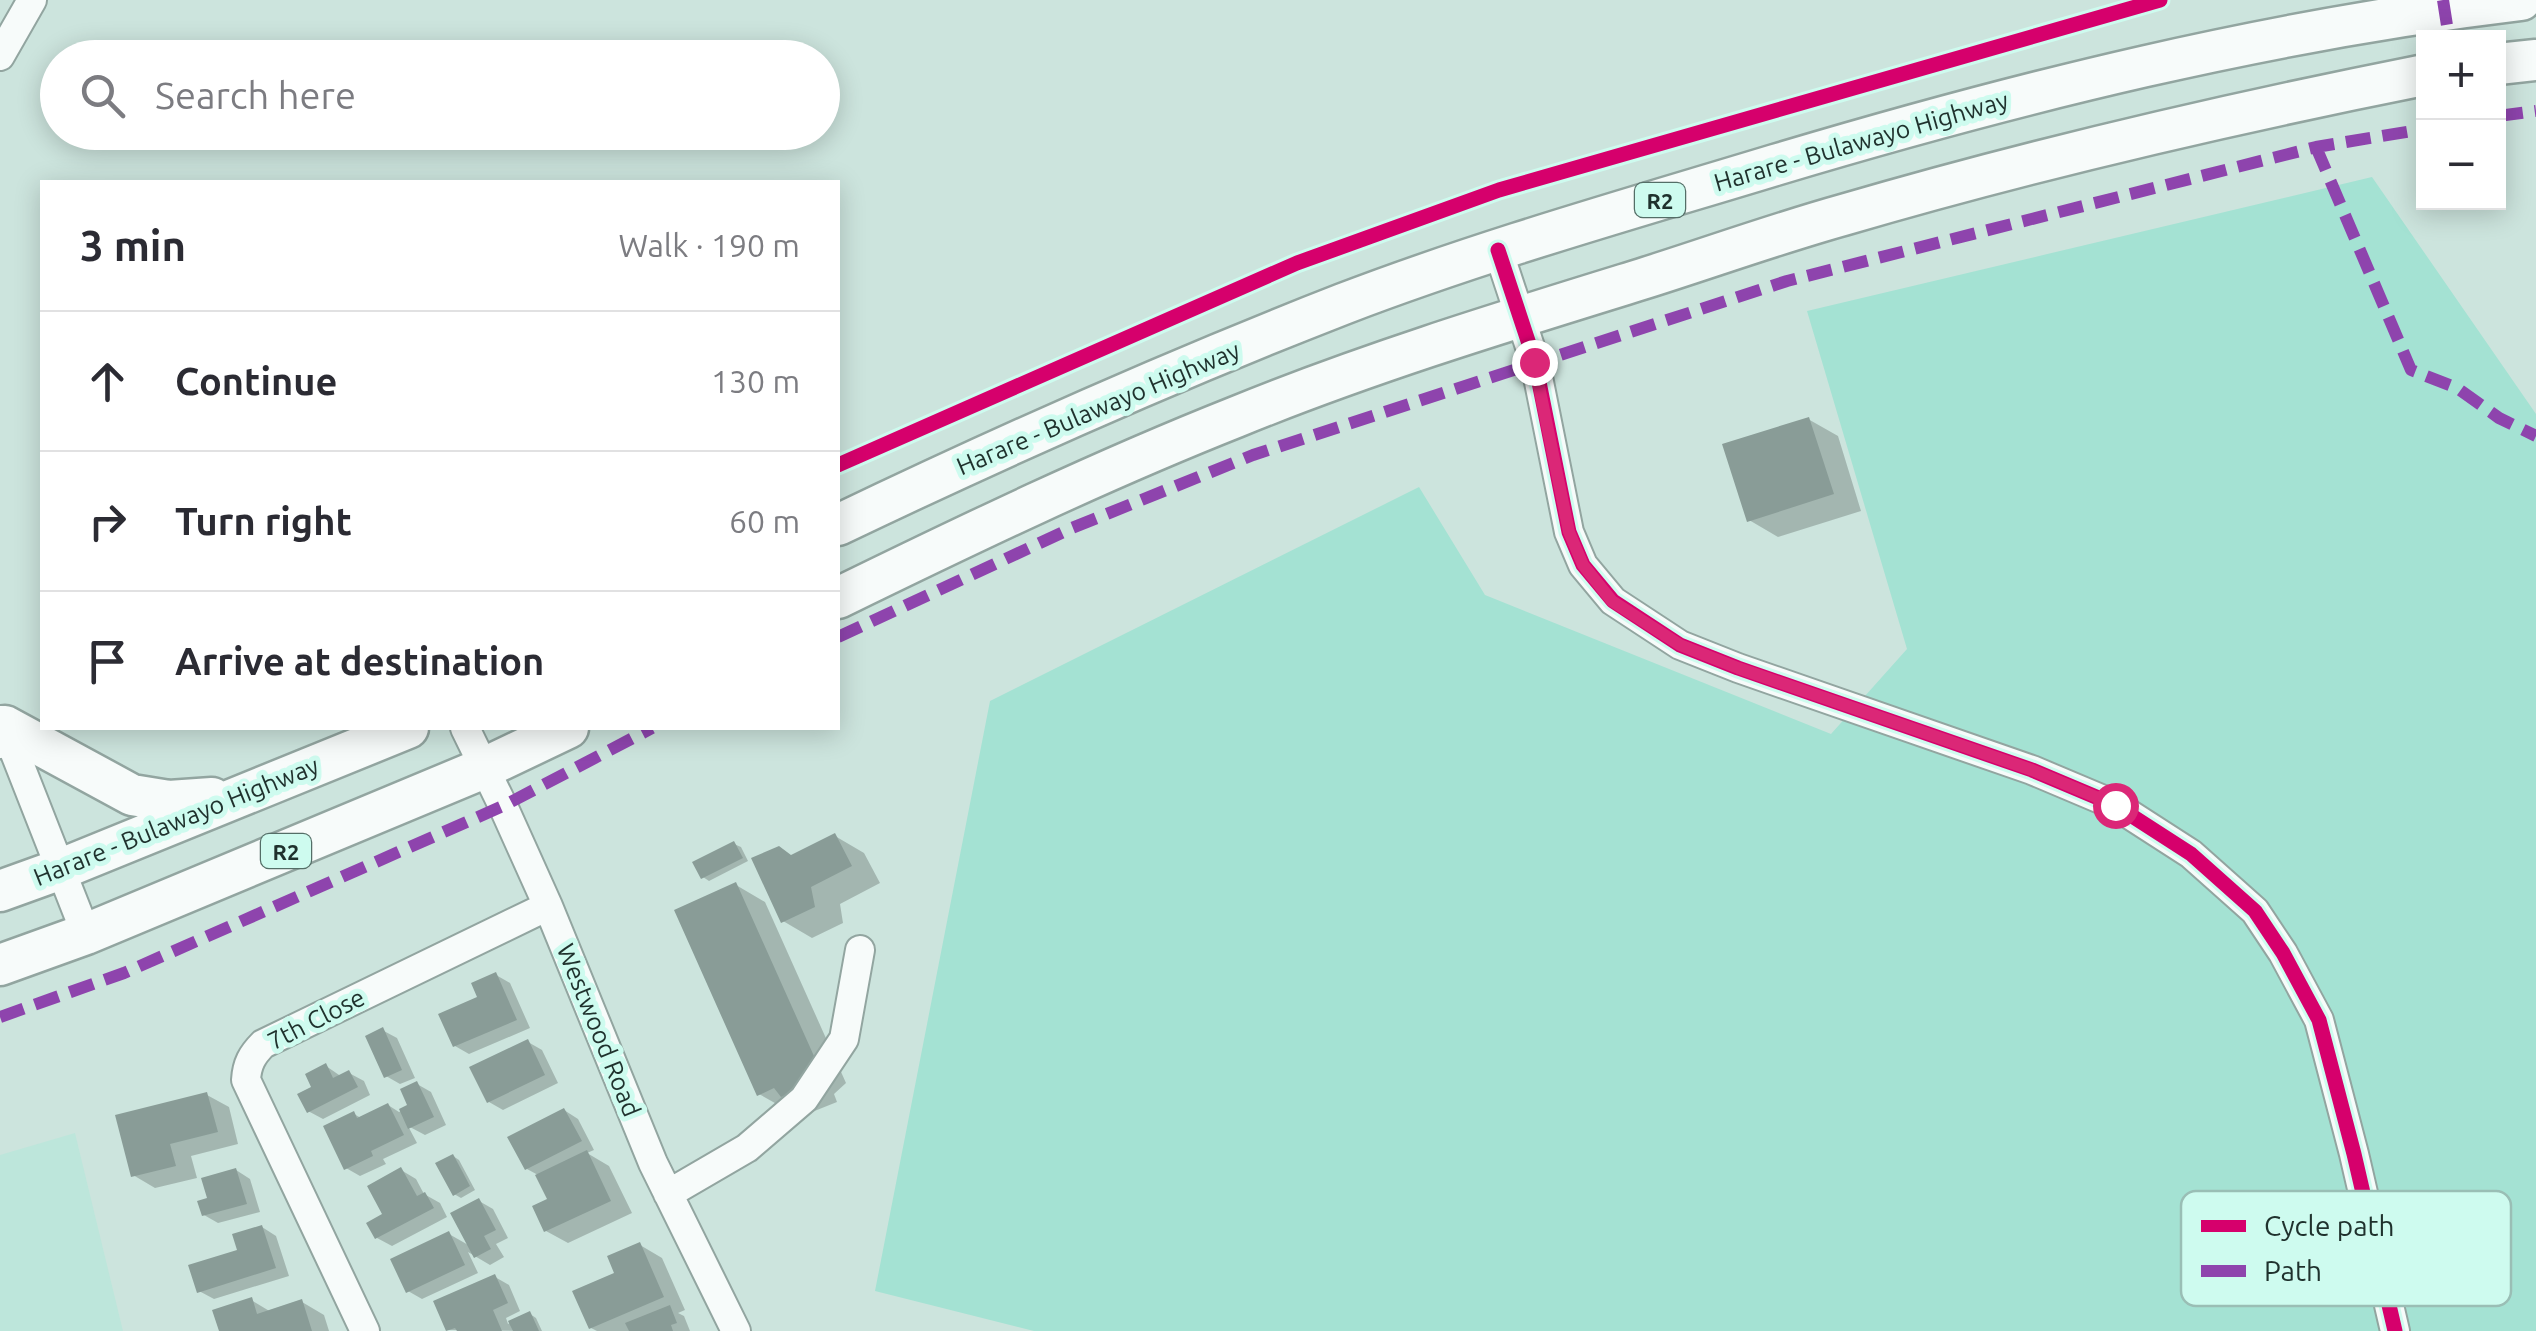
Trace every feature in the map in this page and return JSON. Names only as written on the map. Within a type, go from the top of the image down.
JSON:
[{"type":"highway","name":"Harare - Bulawayo Highway","points":[[840,524],[971,461],[1191,366],[1346,303],[1498,250],[2034,92],[2306,33],[2521,0]]},
{"type":"highway","points":[[2506,63],[2536,60]]},
{"type":"highway","points":[[840,597],[1093,476],[1220,423],[1519,317],[1841,215],[2026,165],[2416,76]]},
{"type":"highway","points":[[2,726],[132,795],[170,800],[240,796]]},
{"type":"highway","name":"Harare - Bulawayo Highway","points":[[0,891],[403,730]]},
{"type":"highway","name":"R2","points":[[0,964],[86,934],[484,768],[564,730]]},
{"type":"street","points":[[0,56],[32,0]]},
{"type":"street","points":[[1498,250],[1534,362],[1569,532],[1583,565],[1612,601],[1680,645],[2032,770],[2115,805],[2192,854],[2256,911],[2319,1020],[2363,1191]]},
{"type":"street","points":[[2,726],[86,934]]},
{"type":"street","name":"Westwood Road","points":[[466,730],[548,906],[653,1163],[736,1331]]},
{"type":"street","name":"7th Close","points":[[365,1331],[246,1080],[252,1055],[263,1044],[548,906]]},
{"type":"street","points":[[668,1194],[747,1148],[804,1098],[844,1038],[860,950]]},
{"type":"street","points":[[2389,1306],[2395,1331]]},
{"type":"shaded area","points":[[2372,177],[2536,414],[2536,1331],[1034,1331],[875,1291],[990,701],[1419,487],[1485,595],[1831,734],[1907,649],[1807,311]]},
{"type":"shaded area","points":[[75,1133],[123,1331],[0,1331],[0,1155]]},
{"type":"building","points":[[1809,417],[1834,494],[1747,522],[1722,444]]},
{"type":"building","points":[[835,833],[852,866],[811,887],[815,907],[781,923],[751,858],[779,846],[791,855]]},
{"type":"building","points":[[734,841],[743,858],[701,879],[692,862]]},
{"type":"building","points":[[736,882],[818,1065],[810,1085],[781,1097],[774,1088],[757,1096],[674,910]]},
{"type":"building","points":[[496,972],[517,1020],[453,1047],[438,1014],[477,997],[471,983]]},
{"type":"building","points":[[383,1027],[402,1070],[384,1078],[365,1036]]},
{"type":"building","points":[[528,1039],[545,1075],[487,1103],[469,1067]]},
{"type":"building","points":[[326,1063],[333,1078],[349,1070],[358,1087],[307,1113],[297,1094],[311,1087],[305,1074]]},
{"type":"building","points":[[417,1081],[434,1117],[408,1129],[399,1109],[407,1105],[400,1089]]},
{"type":"building","points":[[207,1092],[218,1132],[170,1144],[176,1166],[131,1177],[115,1115]]},
{"type":"building","points":[[388,1103],[404,1135],[344,1170],[323,1126],[354,1111],[357,1118]]},
{"type":"building","points":[[564,1108],[582,1141],[525,1170],[507,1137]]},
{"type":"building","points":[[587,1150],[611,1201],[544,1232],[532,1206],[547,1199],[535,1175]]},
{"type":"building","points":[[453,1154],[470,1186],[453,1196],[435,1163]]},
{"type":"building","points":[[401,1167],[417,1196],[425,1192],[434,1208],[375,1239],[366,1223],[382,1214],[367,1186]]},
{"type":"building","points":[[236,1168],[247,1204],[202,1216],[197,1201],[207,1198],[201,1178]]},
{"type":"building","points":[[479,1198],[496,1230],[484,1236],[491,1249],[474,1258],[450,1213]]},
{"type":"building","points":[[262,1225],[276,1268],[197,1293],[188,1265],[237,1250],[232,1234]]},
{"type":"building","points":[[449,1231],[465,1265],[406,1293],[390,1259]]},
{"type":"building","points":[[640,1242],[664,1297],[589,1329],[572,1291],[614,1273],[607,1256]]},
{"type":"building","points":[[495,1274],[508,1303],[493,1310],[502,1331],[446,1331],[433,1301]]},
{"type":"building","points":[[252,1297],[257,1314],[302,1299],[312,1331],[219,1331],[212,1310]]},
{"type":"building","points":[[670,1305],[677,1323],[671,1325],[673,1331],[629,1331],[625,1323]]},
{"type":"building","points":[[530,1311],[539,1331],[513,1331],[508,1321]]},
{"type":"marked path","points":[[2443,0],[2448,30]]},
{"type":"marked path","points":[[2506,115],[2536,111]]},
{"type":"marked path","points":[[840,636],[1072,528],[1253,455],[1787,281],[2316,147],[2416,130]]},
{"type":"marked path","points":[[2316,147],[2411,370],[2457,388],[2499,418],[2536,436]]},
{"type":"marked path","points":[[0,1017],[124,973],[503,806],[648,730]]},
{"type":"cycle path","points":[[840,464],[1297,263],[1499,190],[2160,0]]},
{"type":"cycle path","points":[[1498,250],[1535,362],[1569,532],[1583,565],[1613,601],[1680,645],[2032,770],[2115,805],[2191,854],[2255,911],[2319,1020],[2363,1191]]},
{"type":"cycle path","points":[[2389,1306],[2395,1331]]},
{"type":"route","points":[[1534,362],[1569,532],[1583,565],[1612,601],[1680,645],[2032,770],[2115,805]]}]
